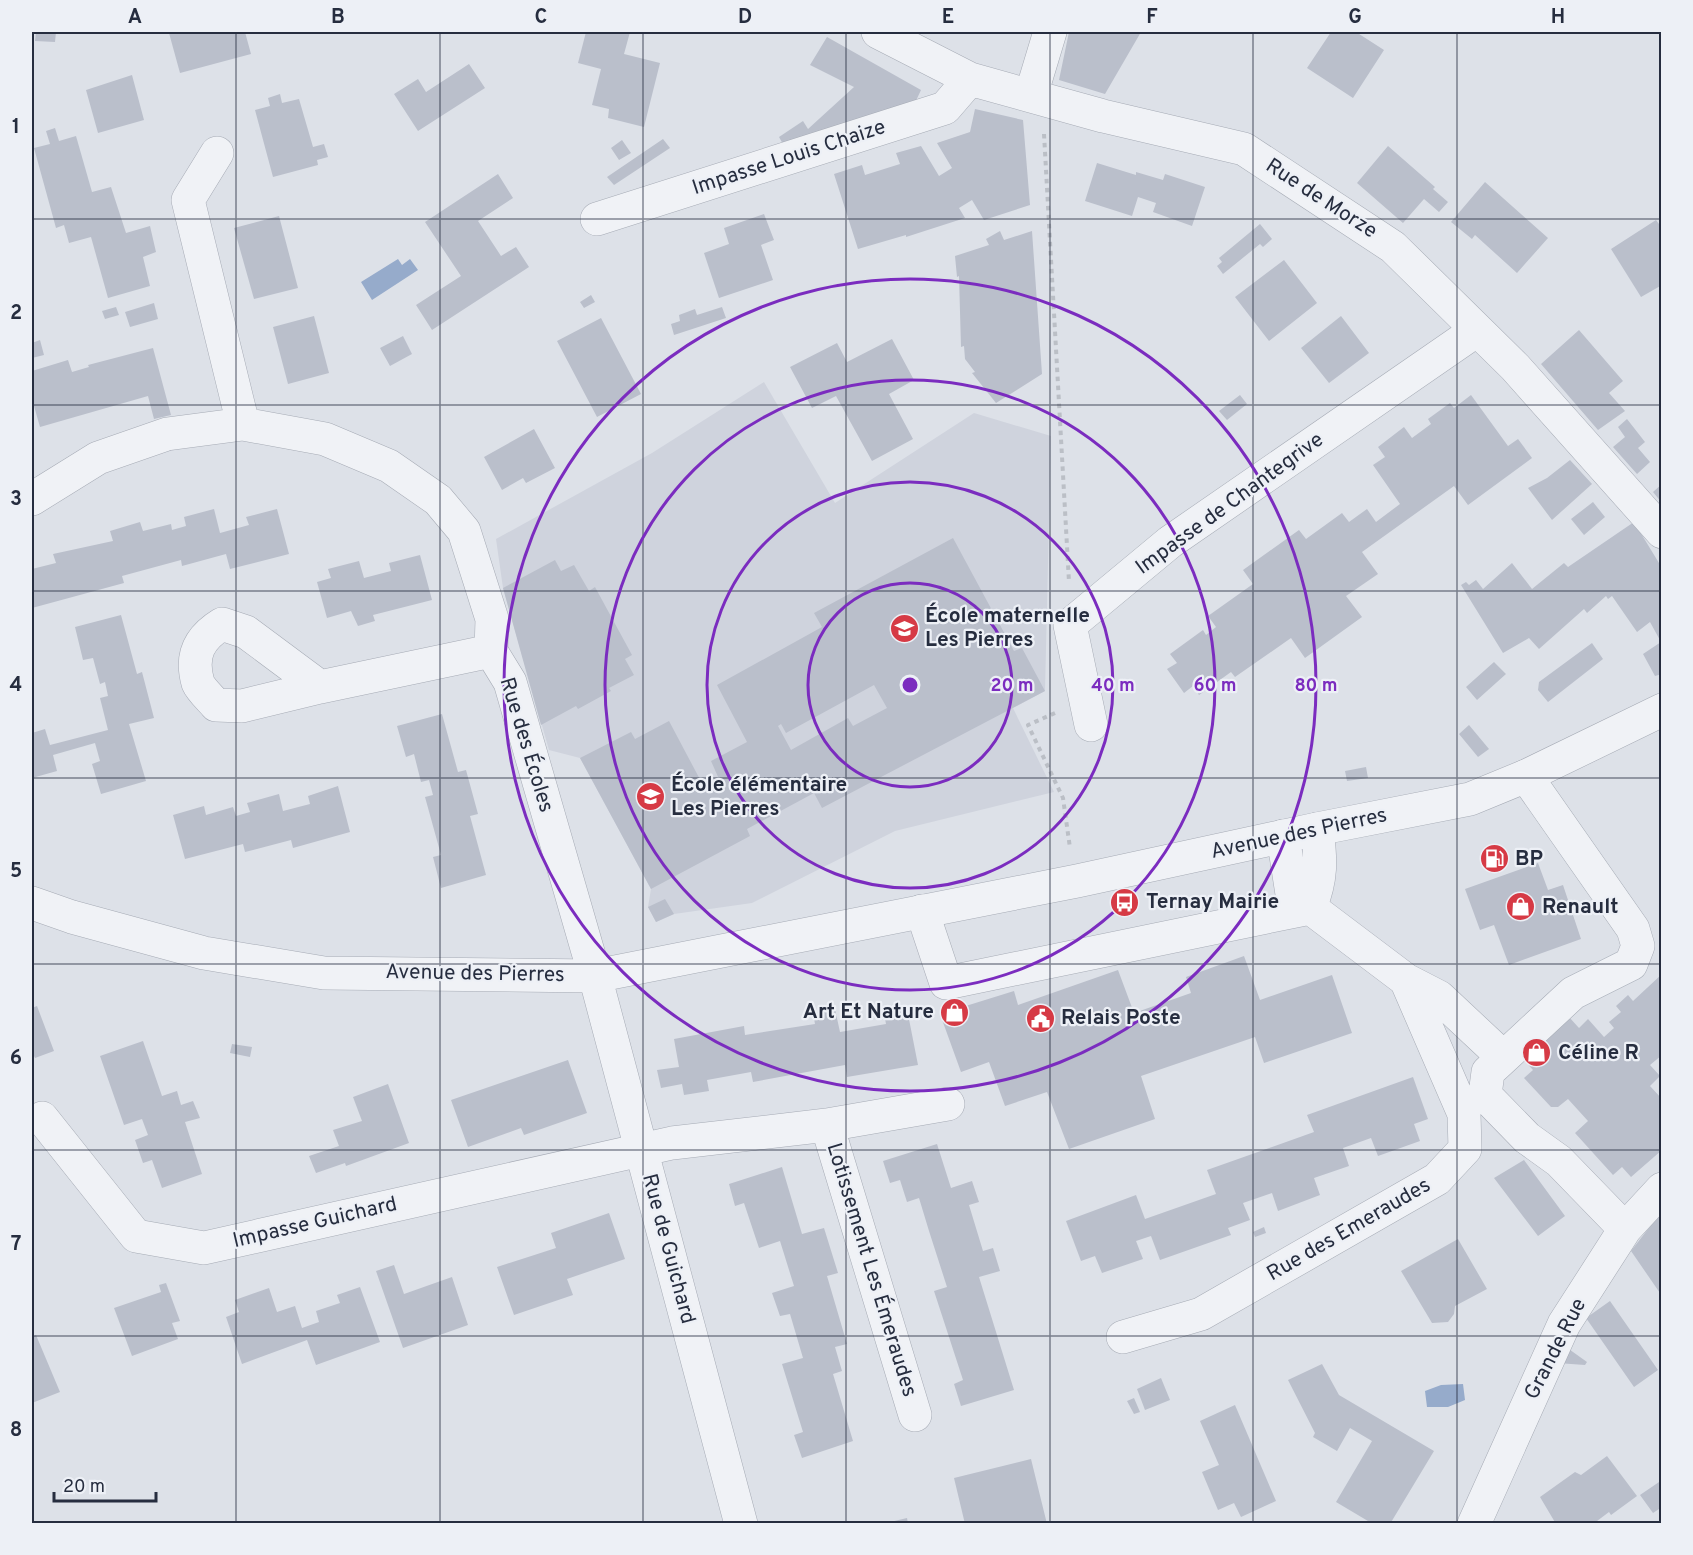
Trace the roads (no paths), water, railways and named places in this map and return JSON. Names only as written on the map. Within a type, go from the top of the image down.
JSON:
[{"type":"street","name":"Rue de Morze","points":[[878,32],[970,79],[1103,116],[1244,149],[1393,247],[1515,367],[1662,532]]},
{"type":"street","points":[[1030,95],[1050,32]]},
{"type":"street","name":"Impasse Louis Chaize","points":[[597,219],[945,108],[970,79]]},
{"type":"street","points":[[217,153],[188,200],[243,424]]},
{"type":"street","name":"Impasse de Chantegrive","points":[[1088,712],[1071,625],[1170,542],[1478,330]]},
{"type":"street","points":[[32,499],[98,458],[166,434],[243,424],[325,440],[389,466],[438,500],[464,531],[492,619],[491,651]]},
{"type":"street","name":"Rue des Écoles","points":[[320,687],[491,651],[510,682],[595,976]]},
{"type":"street","name":"Avenue des Pierres","points":[[32,903],[72,917],[204,953],[324,973],[595,976],[1077,881],[1283,836],[1470,800],[1526,776],[1662,710]]},
{"type":"street","points":[[1526,776],[1633,929],[1638,946],[1631,964],[1573,993],[1502,1056],[1488,1072],[1485,1095],[1527,1138],[1559,1161],[1625,1229]]},
{"type":"street","points":[[1310,908],[1320,884],[1321,856],[1317,829]]},
{"type":"street","points":[[1283,836],[1292,894],[1406,980],[1439,997],[1502,1056]]},
{"type":"street","points":[[922,911],[946,983],[1310,908]]},
{"type":"street","name":"Rue de Guichard","points":[[595,976],[741,1524]]},
{"type":"street","name":"Rue des Emeraudes","points":[[1123,1337],[1201,1314],[1437,1179],[1465,1149],[1464,1114],[1406,980]]},
{"type":"street","name":"Lotissement Les Émeraudes","points":[[642,1151],[672,1143],[827,1125],[948,1104]]},
{"type":"street","name":"Impasse Guichard","points":[[42,1118],[136,1236],[204,1248],[642,1151]]},
{"type":"street","name":"Lotissement Les Émeraudes","points":[[827,1125],[915,1415]]},
{"type":"street","name":"Grande Rue","points":[[1474,1524],[1564,1324],[1625,1229],[1662,1189]]},
{"type":"water","points":[[398,259],[402,265],[410,259],[418,270],[372,300],[361,282]]},
{"type":"water","points":[[1463,1384],[1465,1400],[1448,1407],[1427,1407],[1425,1391],[1441,1385]]},
{"type":"place","name":"École maternelle Les Pierres","points":[[904,628]]},
{"type":"place","name":"École élémentaire Les Pierres","points":[[650,797]]},
{"type":"place","name":"BP","points":[[1494,859]]},
{"type":"place","name":"Ternay Mairie","points":[[1125,902]]},
{"type":"place","name":"Renault","points":[[1521,907]]},
{"type":"place","name":"Art Et Nature","points":[[955,1012]]},
{"type":"place","name":"Relais Poste","points":[[1040,1018]]},
{"type":"place","name":"Céline R","points":[[1537,1053]]}]
